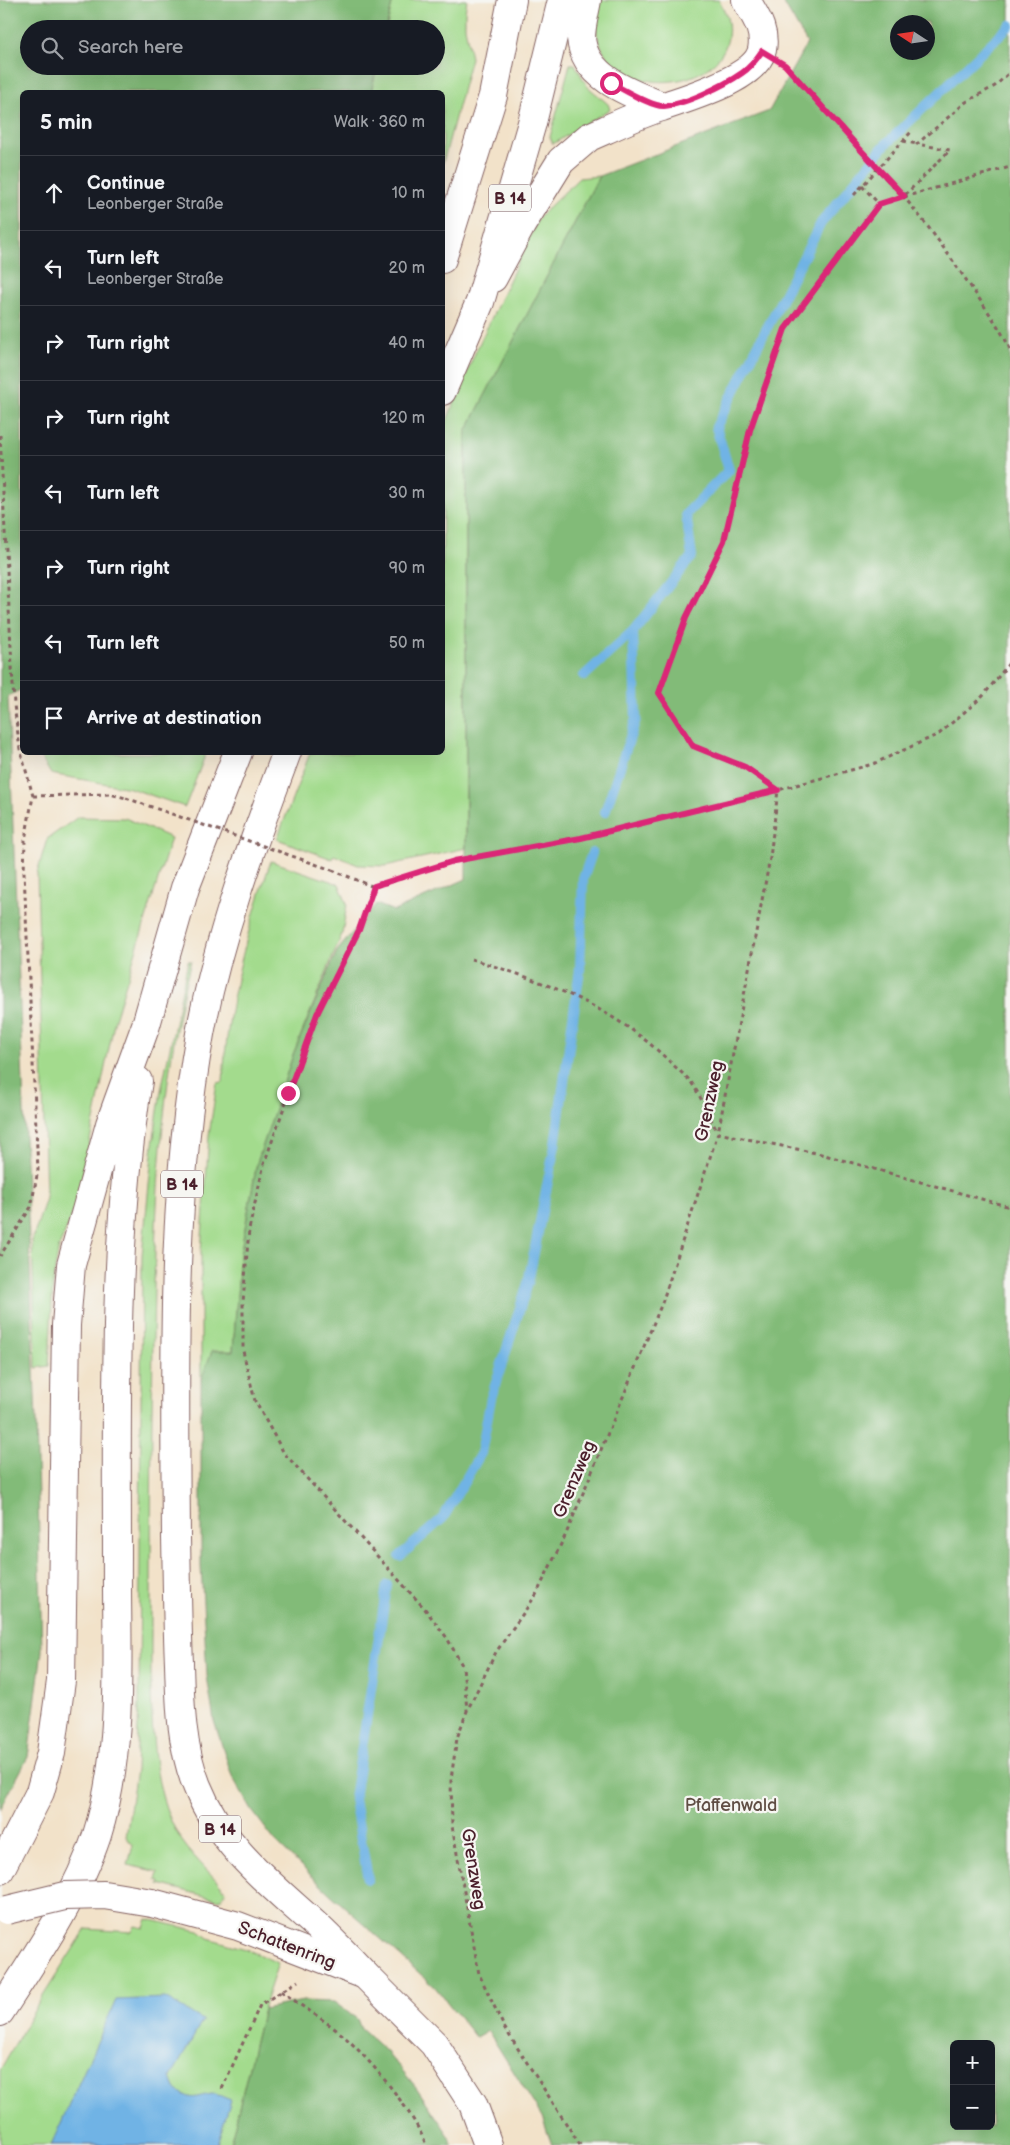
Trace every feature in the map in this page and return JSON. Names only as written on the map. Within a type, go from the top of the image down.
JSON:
[{"type":"main road","name":"B 14","points":[[445,250],[494,96],[512,0]]},
{"type":"main road","name":"B 14","points":[[445,384],[480,302],[532,123],[562,0]]},
{"type":"main road","points":[[587,0],[581,38],[589,60],[611,83],[662,106]]},
{"type":"main road","points":[[480,302],[522,224],[561,161],[589,137],[662,106],[683,101],[741,74],[754,63],[762,51],[762,29],[746,0]]},
{"type":"main road","points":[[0,1870],[40,1792],[51,1753],[62,1681],[66,1326],[71,1265],[112,1116],[146,1025],[185,888],[237,755]]},
{"type":"main road","name":"B 14","points":[[286,755],[240,879],[224,934],[200,1033],[185,1148],[176,1267],[175,1401],[180,1709],[189,1764],[213,1820],[238,1853],[262,1878],[320,1929],[365,1975]]},
{"type":"main road","points":[[0,2012],[26,1972],[79,1880],[96,1835],[111,1770],[116,1686],[120,1250],[125,1176],[146,1025]]},
{"type":"main road","name":"Schattenring","points":[[4,1911],[65,1896],[104,1895],[152,1903],[238,1926],[365,1975],[434,2044],[473,2104],[488,2145]]},
{"type":"path","points":[[762,51],[785,65],[904,196],[1003,333],[1010,349]]},
{"type":"path","points":[[917,144],[966,102],[994,86],[1010,72]]},
{"type":"path","points":[[854,195],[911,132]]},
{"type":"path","points":[[903,141],[950,150],[904,196]]},
{"type":"path","points":[[778,790],[745,767],[693,746],[659,693],[686,618],[724,541],[750,430],[785,329],[879,204],[1010,167]]},
{"type":"path","points":[[862,186],[879,204]]},
{"type":"path","points":[[0,435],[14,705],[20,749]]},
{"type":"path","points":[[34,796],[110,794],[126,798],[374,886],[454,861],[581,838],[778,790],[872,764],[939,734],[983,696],[1010,662]]},
{"type":"path","points":[[0,1256],[31,1206],[38,1170],[24,873],[25,840],[34,796],[22,755]]},
{"type":"path","name":"Grenzweg","points":[[580,2145],[504,2027],[480,1974],[452,1826],[451,1779],[458,1738],[467,1710],[496,1652],[536,1595],[566,1534],[662,1303],[718,1133],[770,858],[778,790]]},
{"type":"path","points":[[374,886],[359,930],[317,1014],[264,1164],[249,1229],[243,1302],[243,1351],[255,1401],[284,1453],[425,1609],[447,1638],[463,1667],[467,1710]]},
{"type":"path","points":[[471,958],[563,990],[586,1001],[647,1040],[690,1082],[718,1133],[821,1154],[1010,1207]]},
{"type":"path","points":[[222,2089],[260,2005],[330,1961]]},
{"type":"path","points":[[281,1991],[346,2038],[382,2078],[421,2130],[426,2145]]},
{"type":"green space","points":[[0,0],[393,0],[388,20],[20,20],[20,75],[375,75],[371,90],[20,90],[20,690],[8,696],[36,1421],[42,1651],[28,1757],[0,1810]]},
{"type":"green space","points":[[393,0],[467,0],[465,27],[471,58],[445,156],[445,90],[371,90],[375,75],[445,75],[445,20],[388,20]]},
{"type":"green space","points":[[597,0],[719,0],[727,17],[726,44],[712,65],[689,77],[662,82],[635,77],[612,62],[598,37]]},
{"type":"green space","name":"Pfaffenwald","points":[[782,0],[1010,0],[1010,2145],[552,2145],[542,2117],[488,2031],[476,2038],[435,1987],[329,1893],[275,1841],[250,1808],[232,1776],[214,1721],[207,1676],[201,1566],[201,1380],[212,1351],[233,1351],[240,1255],[257,1163],[294,1052],[337,951],[376,904],[394,911],[466,879],[466,432],[599,176],[769,111],[807,43]]},
{"type":"green space","points":[[570,64],[575,64],[587,86],[608,104],[610,109],[553,144],[550,137]]},
{"type":"green space","points":[[599,176],[466,432],[466,848],[385,866],[358,865],[334,855],[332,859],[277,839],[309,755],[445,755],[445,425],[475,353],[539,217],[579,178]]},
{"type":"green space","points":[[39,755],[205,755],[185,807],[130,788],[51,774]]},
{"type":"green space","points":[[78,817],[125,818],[171,838],[115,1019],[77,1203],[59,1247],[53,1281],[49,1366],[36,1368],[32,1241],[46,1198],[37,873],[47,839]]},
{"type":"green space","points":[[271,861],[339,884],[347,904],[342,934],[294,1052],[257,1163],[240,1255],[233,1351],[201,1380],[201,1252],[209,1135],[217,1083],[223,1082],[233,997],[239,970]]},
{"type":"green space","points":[[188,961],[191,961],[180,1008],[165,1102],[157,1197],[152,1384],[151,1691],[156,1764],[163,1799],[169,1816],[182,1841],[226,1891],[220,1900],[159,1884],[160,1881],[156,1880],[158,1872],[128,1865],[133,1845],[126,1837],[136,1770],[139,1704],[142,1255],[153,1144],[161,1091]]},
{"type":"green space","points":[[147,1919],[199,1931],[208,1938],[246,1949],[278,1963],[263,2009],[230,2145],[0,2145],[0,2070],[38,2004],[86,1929],[132,1932],[135,1926],[144,1928]]},
{"type":"green space","points":[[303,2001],[334,2002],[357,2019],[361,2029],[387,2052],[416,2087],[450,2137],[452,2145],[230,2145],[263,2009]]},
{"type":"water","points":[[165,1998],[203,2020],[171,2077],[175,2089],[186,2096],[193,2098],[214,2094],[231,2100],[217,2145],[51,2145],[116,2000]]},
{"type":"waterway","points":[[605,812],[636,719],[633,631],[692,556],[686,514],[729,470],[716,427],[821,223],[885,145],[1010,25]]},
{"type":"waterway","points":[[584,676],[633,631]]},
{"type":"waterway","points":[[400,1556],[443,1518],[481,1453],[491,1398],[528,1283],[555,1145],[580,969],[583,879],[592,853]]},
{"type":"waterway","points":[[368,1879],[354,1799],[387,1585]]},
{"type":"route","points":[[288,1093],[317,1014],[359,930],[374,886],[454,861],[581,838],[778,790],[745,767],[693,746],[659,693],[686,618],[724,541],[750,430],[785,329],[879,204],[904,196],[785,65],[762,51],[754,63],[741,74],[683,101],[662,106],[611,83]]}]
